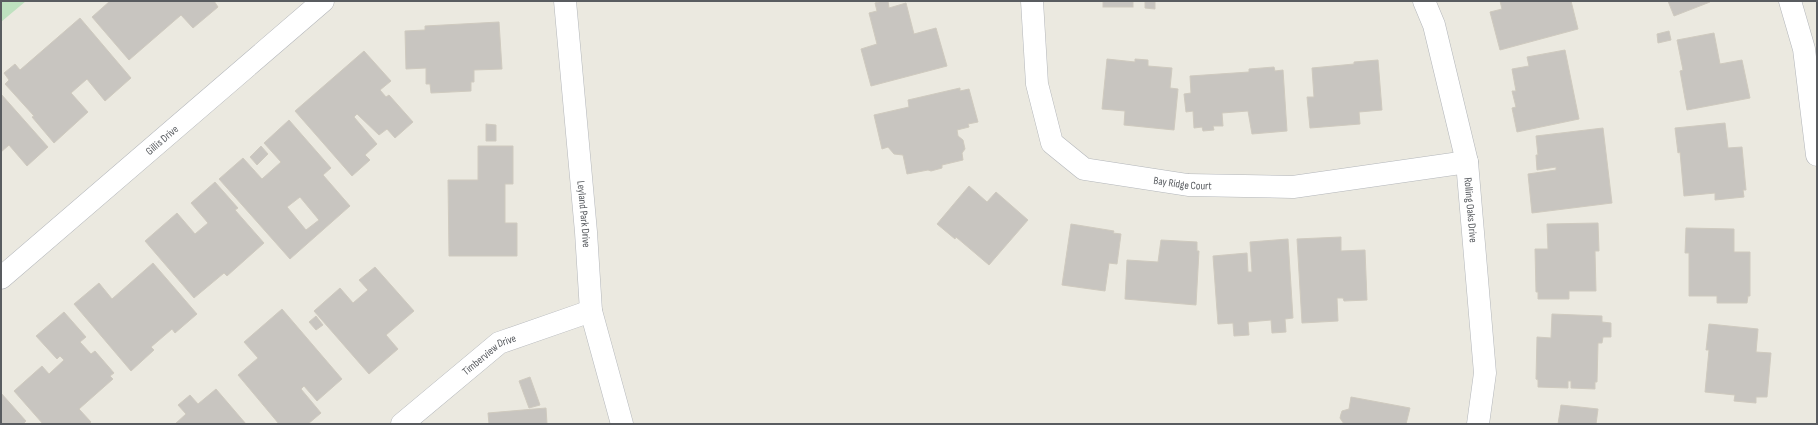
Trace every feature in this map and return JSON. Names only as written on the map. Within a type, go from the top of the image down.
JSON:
[{"type":"street","name":"Gillis Drive","points":[[1,278],[323,1]]},
{"type":"street","name":"Leyland Park Drive","points":[[565,1],[586,232],[591,311],[622,424]]},
{"type":"street","name":"Bay Ridge Court","points":[[1032,1],[1037,84],[1052,143],[1084,169],[1188,185],[1293,187],[1467,162]]},
{"type":"street","name":"Rolling Oaks Drive","points":[[1424,1],[1434,25],[1467,162],[1485,373],[1478,424]]},
{"type":"street","points":[[1790,1],[1804,49],[1817,155]]},
{"type":"street","name":"Timberview Drive","points":[[402,424],[499,343],[591,311]]},
{"type":"green space","points":[[1,1],[26,1],[1,22]]},
{"type":"building","points":[[110,1],[214,1],[218,7],[193,28],[181,15],[129,60],[92,17]]},
{"type":"building","points":[[888,1],[889,8],[906,3],[914,34],[936,28],[947,66],[871,86],[861,49],[877,44],[869,13],[877,11],[875,3]]},
{"type":"building","points":[[1103,1],[1133,1],[1133,7],[1103,7]]},
{"type":"building","points":[[1145,1],[1155,1],[1155,9],[1145,8]]},
{"type":"building","points":[[1500,1],[1571,1],[1578,29],[1500,50],[1490,12],[1502,9]]},
{"type":"building","points":[[1668,1],[1710,1],[1710,2],[1674,16]]},
{"type":"building","points":[[80,18],[131,78],[105,101],[87,79],[71,93],[88,112],[54,143],[32,117],[34,116],[5,84],[9,80],[4,73],[15,64],[20,70]]},
{"type":"building","points":[[499,22],[502,69],[474,70],[474,82],[471,82],[471,91],[431,93],[430,84],[426,84],[426,68],[406,69],[405,31],[425,30],[425,26]]},
{"type":"building","points":[[1669,31],[1671,40],[1658,43],[1657,34]]},
{"type":"building","points":[[1714,33],[1720,64],[1742,60],[1750,98],[1687,110],[1680,71],[1683,70],[1677,40]]},
{"type":"building","points":[[1565,50],[1579,119],[1517,132],[1512,108],[1516,107],[1512,91],[1516,91],[1512,69],[1529,66],[1527,57]]},
{"type":"building","points":[[364,51],[391,81],[380,90],[386,97],[389,95],[413,122],[395,138],[387,129],[379,135],[357,114],[354,117],[377,144],[365,155],[370,160],[352,176],[295,111]]},
{"type":"building","points":[[1107,59],[1135,62],[1135,59],[1148,60],[1148,66],[1172,68],[1170,88],[1178,89],[1174,130],[1124,125],[1125,111],[1102,109]]},
{"type":"building","points":[[1378,60],[1382,110],[1359,112],[1360,124],[1310,128],[1307,97],[1314,97],[1312,68]]},
{"type":"building","points":[[1274,67],[1275,71],[1283,70],[1287,131],[1252,134],[1248,111],[1222,113],[1223,126],[1213,126],[1214,130],[1203,131],[1202,127],[1194,128],[1193,111],[1186,112],[1184,94],[1191,93],[1190,76],[1249,72],[1249,69]]},
{"type":"building","points":[[960,88],[960,91],[969,89],[978,122],[968,124],[969,127],[957,130],[958,136],[963,140],[965,149],[962,153],[963,160],[942,165],[942,168],[931,171],[928,170],[907,174],[903,155],[894,154],[888,147],[882,149],[874,115],[909,107],[908,100]]},
{"type":"building","points":[[1,94],[48,147],[27,166],[9,145],[1,152]]},
{"type":"building","points":[[289,120],[331,168],[323,175],[350,206],[290,259],[219,179],[243,158],[262,179],[281,162],[264,143]],"holes":[[[300,197],[319,220],[306,230],[287,207]]]},
{"type":"building","points":[[1725,123],[1728,148],[1742,147],[1746,190],[1743,190],[1744,197],[1715,200],[1715,193],[1684,196],[1680,152],[1678,153],[1675,128]]},
{"type":"building","points":[[486,124],[496,125],[496,141],[486,141]]},
{"type":"building","points":[[1603,128],[1612,203],[1532,213],[1528,174],[1556,170],[1556,167],[1537,170],[1536,155],[1538,155],[1536,136]]},
{"type":"building","points":[[261,146],[268,154],[257,165],[250,157]]},
{"type":"building","points":[[478,146],[513,146],[513,184],[505,184],[505,223],[517,223],[517,256],[449,256],[448,180],[478,180]]},
{"type":"building","points":[[215,182],[238,208],[235,210],[264,243],[227,276],[224,273],[194,298],[145,241],[177,213],[195,234],[208,223],[191,203]]},
{"type":"building","points":[[969,186],[987,202],[996,192],[1028,220],[989,265],[956,237],[955,239],[937,224]]},
{"type":"building","points":[[1598,223],[1599,251],[1595,251],[1596,291],[1569,291],[1569,299],[1538,299],[1538,292],[1536,292],[1535,249],[1548,249],[1547,224]]},
{"type":"building","points":[[1071,224],[1114,231],[1113,233],[1121,234],[1117,264],[1109,263],[1105,291],[1062,285]]},
{"type":"building","points":[[1686,228],[1734,229],[1734,252],[1750,252],[1750,296],[1748,296],[1747,303],[1717,303],[1717,296],[1689,296],[1689,253],[1685,253]]},
{"type":"building","points":[[1341,237],[1341,251],[1365,250],[1367,300],[1344,301],[1343,298],[1337,298],[1338,321],[1302,323],[1297,239]]},
{"type":"building","points":[[1288,239],[1293,318],[1285,319],[1286,332],[1272,333],[1271,320],[1248,322],[1249,335],[1234,336],[1233,323],[1218,324],[1213,256],[1247,253],[1248,272],[1252,272],[1250,242]]},
{"type":"building","points":[[1161,240],[1197,242],[1197,251],[1199,251],[1196,305],[1125,299],[1127,260],[1158,262]]},
{"type":"building","points":[[153,263],[197,314],[175,333],[172,329],[151,347],[154,350],[131,371],[74,304],[99,283],[112,299]]},
{"type":"building","points":[[375,267],[414,311],[386,335],[398,349],[369,374],[314,311],[340,288],[353,303],[368,290],[359,280]]},
{"type":"building","points":[[282,309],[342,379],[317,401],[304,386],[301,389],[321,413],[308,424],[279,424],[238,375],[258,358],[244,342]]},
{"type":"building","points":[[64,312],[86,337],[80,342],[91,354],[95,351],[114,373],[110,376],[113,379],[79,409],[91,422],[89,424],[43,424],[14,391],[42,366],[49,374],[64,360],[60,356],[57,359],[36,336]]},
{"type":"building","points":[[1552,314],[1602,316],[1602,322],[1611,323],[1611,337],[1603,337],[1602,343],[1598,343],[1597,382],[1595,382],[1595,389],[1571,388],[1571,381],[1568,381],[1568,388],[1538,387],[1538,380],[1536,379],[1537,337],[1551,338]]},
{"type":"building","points":[[316,316],[323,325],[316,330],[309,322]]},
{"type":"building","points":[[1709,324],[1758,329],[1756,352],[1771,353],[1767,397],[1756,397],[1756,403],[1734,401],[1735,395],[1705,392],[1709,350],[1706,350]]},
{"type":"building","points":[[530,377],[540,405],[529,408],[519,381]]},
{"type":"building","points":[[216,389],[246,424],[175,424],[186,414],[178,405],[190,395],[198,404]]},
{"type":"building","points":[[1,393],[26,421],[23,424],[1,424]]},
{"type":"building","points":[[1351,397],[1410,408],[1406,424],[1344,424],[1340,418],[1341,414],[1342,411],[1349,409]]},
{"type":"building","points":[[1561,405],[1598,409],[1596,424],[1558,424]]},
{"type":"building","points":[[546,408],[547,424],[489,424],[488,413]]}]
